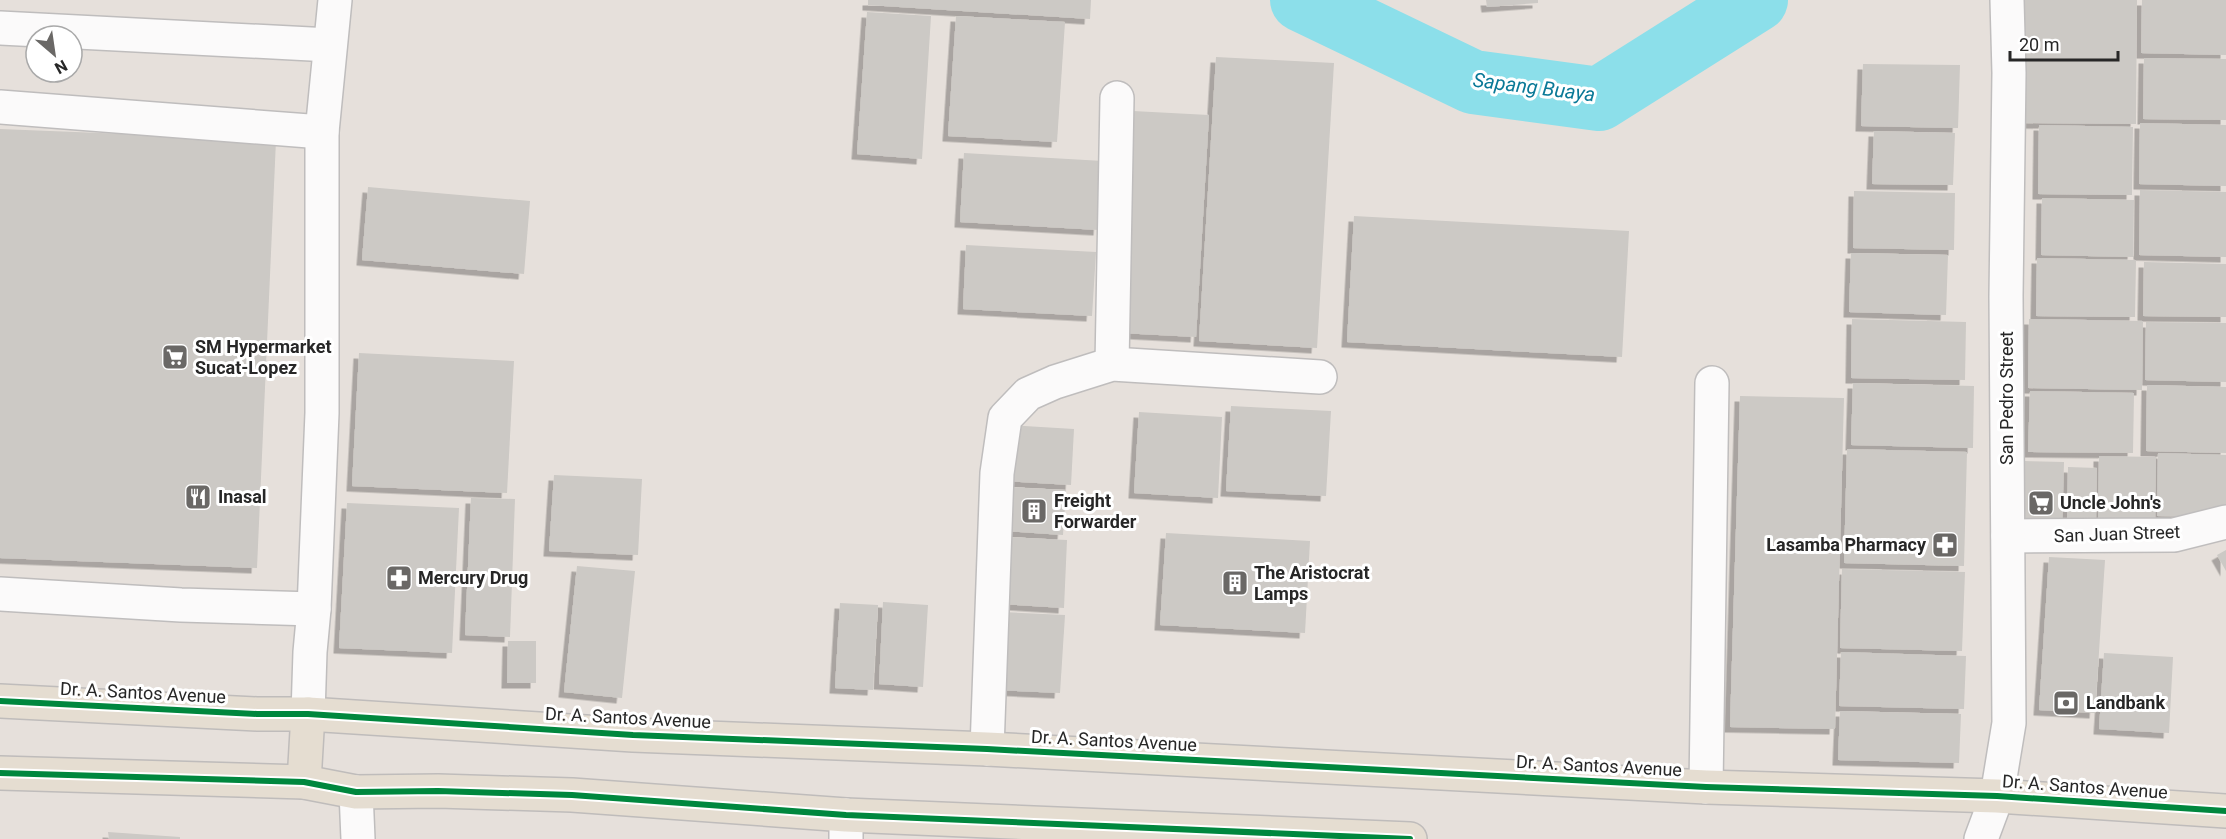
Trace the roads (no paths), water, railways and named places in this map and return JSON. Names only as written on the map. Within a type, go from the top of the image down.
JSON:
[{"type":"main road","name":"Dr. A. Santos Avenue","points":[[0,701],[257,714],[308,714],[633,735],[987,749],[1707,787],[1997,796],[2226,811]]},
{"type":"main road","points":[[304,782],[308,714]]},
{"type":"main road","points":[[0,773],[304,782],[356,792],[438,791],[572,795],[846,827],[928,828],[1036,824],[1120,832],[1410,839]]},
{"type":"street","points":[[308,714],[321,412],[322,132],[335,0]]},
{"type":"street","name":"San Pedro Street","points":[[1981,839],[1997,796],[2009,723],[2006,296],[2009,73],[2007,0]]},
{"type":"street","points":[[0,28],[330,45]]},
{"type":"street","points":[[1112,364],[1117,98]]},
{"type":"street","points":[[0,107],[322,132]]},
{"type":"street","points":[[987,749],[997,473],[1005,418],[1028,394],[1055,382],[1112,364],[1320,377]]},
{"type":"street","points":[[1707,787],[1712,383]]},
{"type":"street","name":"San Juan Street","points":[[2008,536],[2174,535],[2226,522]]},
{"type":"street","points":[[0,594],[181,605],[314,609]]},
{"type":"street","points":[[356,792],[358,839]]},
{"type":"waterway","name":"Sapang Buaya","points":[[1302,0],[1473,82],[1599,99],[1756,0]]},
{"type":"place","name":"SM Hypermarket Sucat-Lopez","points":[[175,357]]},
{"type":"place","name":"Inasal","points":[[198,497]]},
{"type":"place","name":"Uncle John's","points":[[2041,503]]},
{"type":"place","name":"Freight Forwarder","points":[[1034,511]]},
{"type":"place","name":"Lasamba Pharmacy","points":[[1945,545]]},
{"type":"place","name":"Mercury Drug","points":[[399,578]]},
{"type":"place","name":"The Aristocrat Lamps","points":[[1235,583]]},
{"type":"place","name":"Landbank","points":[[2066,703]]}]
